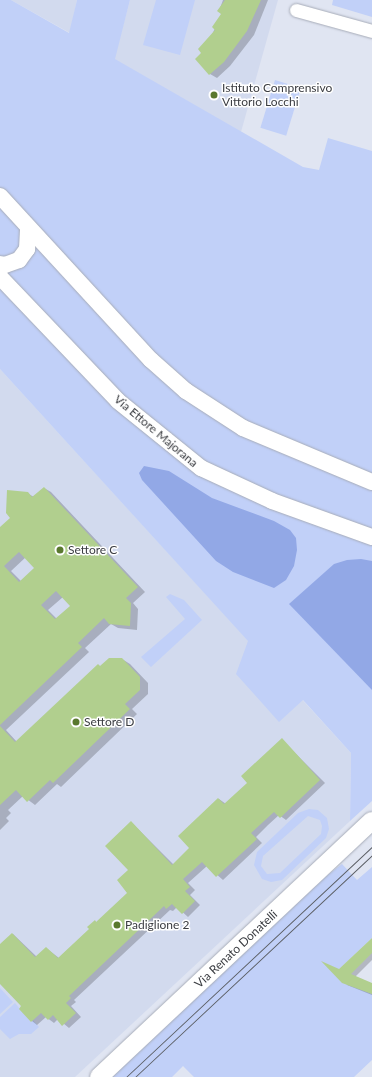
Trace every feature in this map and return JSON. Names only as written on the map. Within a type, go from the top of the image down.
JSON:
[{"type":"main road","name":"Via Renato Donatelli","points":[[99,1077],[372,821]]},
{"type":"street","points":[[296,10],[372,31]]},
{"type":"street","points":[[0,196],[151,360],[191,395],[243,428],[372,482]]},
{"type":"street","points":[[0,264],[5,265],[19,260],[27,249],[28,227]]},
{"type":"street","name":"Via Ettore Majorana","points":[[0,277],[118,401],[200,468],[272,501],[372,537]]},
{"type":"shaded area","points":[[0,0],[11,0],[69,33],[77,0],[130,0],[115,59],[303,167],[319,170],[328,138],[372,151],[372,801],[350,821],[351,753],[303,700],[279,722],[236,674],[248,641],[0,369]]},
{"type":"shaded area","points":[[11,0],[77,0],[70,33]]},
{"type":"shaded area","name":"Istituto Comprensivo Vittorio Locchi","points":[[130,0],[278,0],[241,132],[114,59]]},
{"type":"shaded area","points":[[156,0],[195,0],[180,55],[143,45]]},
{"type":"shaded area","points":[[333,0],[372,0],[372,17],[332,5]]},
{"type":"shaded area","points":[[275,80],[301,88],[286,136],[260,128]]},
{"type":"shaded area","points":[[0,369],[351,753],[350,821],[75,1077],[0,1077]]},
{"type":"shaded area","points":[[144,466],[169,471],[212,498],[274,521],[290,530],[296,538],[297,550],[294,566],[286,580],[274,588],[233,572],[216,561],[142,480],[139,473]]},
{"type":"shaded area","points":[[361,559],[372,561],[372,690],[289,604],[334,564],[347,560]]},
{"type":"shaded area","points":[[170,594],[184,600],[202,620],[151,667],[141,657],[185,619],[166,597]]},
{"type":"shaded area","points":[[309,809],[318,810],[327,818],[329,829],[326,838],[282,880],[271,882],[262,879],[254,865],[257,852],[298,813]],"holes":[[[308,816],[320,820],[322,826],[321,834],[280,873],[267,874],[261,866],[263,856]]]},
{"type":"shaded area","points":[[342,864],[357,880],[372,867],[372,938],[334,974],[343,981],[372,994],[372,1060],[354,1077],[194,1077],[183,1066],[172,1077],[111,1077],[325,877]]},
{"type":"shaded area","points":[[0,988],[13,1002],[0,1014]]},
{"type":"shaded area","points":[[15,1003],[31,1022],[33,1020],[39,1027],[31,1034],[19,1034],[10,1039],[0,1029],[0,1017]]},
{"type":"building","points":[[225,0],[261,0],[247,31],[224,62],[209,75],[195,59],[201,53],[198,49],[215,30],[212,27],[221,14],[217,11]]},
{"type":"building","points":[[44,487],[138,587],[126,598],[131,603],[130,626],[109,624],[104,618],[78,643],[82,647],[0,725],[0,527],[10,518],[6,513],[7,490],[28,492],[32,497]],"holes":[[[19,552],[34,568],[19,582],[4,566]],[[56,591],[70,606],[55,619],[41,605]]]},
{"type":"building","name":"Settore D","points":[[109,658],[122,658],[140,677],[140,690],[125,704],[130,709],[53,783],[50,780],[27,802],[16,790],[0,805],[0,726],[15,742],[98,664],[100,666]]},
{"type":"building","name":"Padiglione 2","points":[[282,738],[320,780],[280,818],[274,812],[251,833],[257,839],[216,877],[202,862],[183,879],[190,887],[185,891],[195,901],[182,914],[172,904],[166,909],[164,906],[69,996],[71,998],[66,1003],[76,1013],[62,1026],[53,1015],[48,1020],[41,1013],[31,1022],[19,1009],[21,1006],[0,984],[0,944],[12,933],[35,957],[46,947],[58,958],[89,929],[87,927],[95,920],[96,922],[127,893],[117,880],[128,870],[105,846],[131,821],[172,865],[189,848],[178,836],[218,798],[224,804],[247,783],[241,776]]},
{"type":"building","points":[[372,938],[372,953],[351,974],[372,983],[372,994],[342,983],[321,961],[339,969]]},
{"type":"tram line","points":[[126,1077],[372,847]]},
{"type":"tram line","points":[[135,1077],[372,855]]},
{"type":"place","name":"Istituto Comprensivo Vittorio Locchi","points":[[214,95]]},
{"type":"place","name":"Settore C","points":[[60,550]]},
{"type":"place","name":"Settore D","points":[[76,722]]},
{"type":"place","name":"Padiglione 2","points":[[117,925]]}]
